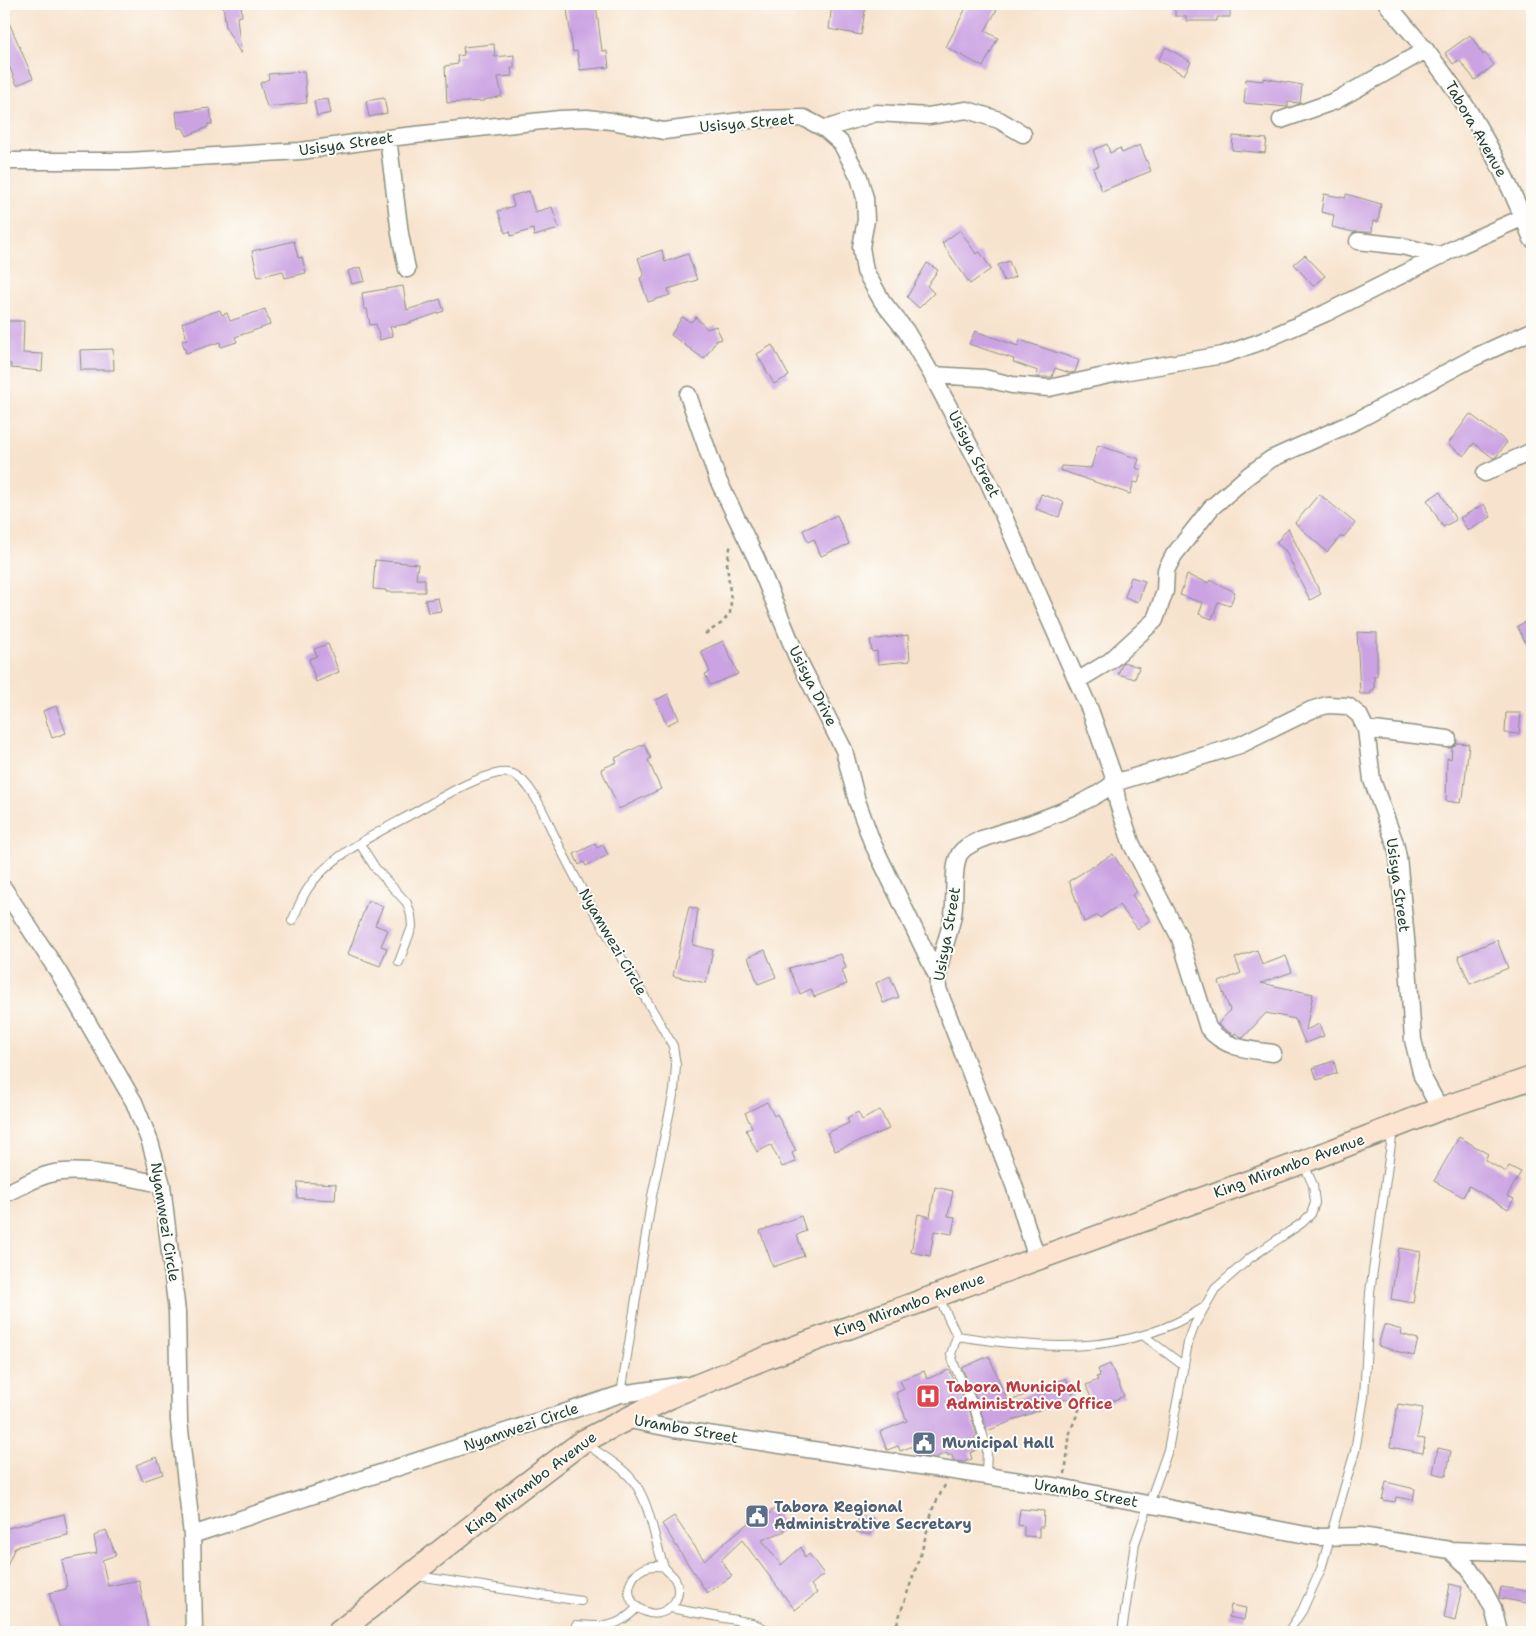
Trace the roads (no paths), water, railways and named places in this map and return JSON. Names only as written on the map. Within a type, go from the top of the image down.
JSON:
[{"type":"main road","name":"King Mirambo Avenue","points":[[339,1632],[501,1503],[582,1442],[625,1418],[768,1356],[1303,1162],[1440,1109],[1532,1078]]},
{"type":"street","name":"Tabora Avenue","points":[[1387,4],[1426,50],[1467,108],[1524,218],[1532,239]]},
{"type":"street","points":[[1281,120],[1335,100],[1426,50]]},
{"type":"street","points":[[825,129],[876,113],[928,116],[967,110],[1000,120],[1023,134]]},
{"type":"street","name":"Usisya Street","points":[[4,161],[128,161],[277,153],[388,138],[569,119],[611,121],[664,132],[756,119],[804,118],[825,129],[841,143],[846,151],[865,198],[866,220],[861,247],[866,271],[882,301],[906,331],[932,375],[988,481],[1104,744],[1112,765],[1114,783]]},
{"type":"street","points":[[388,138],[400,234],[407,269]]},
{"type":"street","points":[[932,375],[984,378],[1012,385],[1049,388],[1123,372],[1223,355],[1260,342],[1326,313],[1441,256],[1524,218]]},
{"type":"street","points":[[1358,241],[1402,246],[1441,256]]},
{"type":"street","points":[[1077,681],[1110,661],[1155,620],[1165,591],[1166,570],[1174,555],[1211,508],[1249,475],[1271,459],[1358,420],[1473,358],[1532,331]]},
{"type":"street","name":"Usisya Drive","points":[[688,395],[715,474],[763,575],[797,657],[844,750],[857,801],[872,842],[937,976]]},
{"type":"street","points":[[1485,473],[1532,452]]},
{"type":"street","name":"Usisya Street","points":[[1037,1259],[1014,1185],[938,990],[937,976],[953,913],[959,854],[970,845],[1067,808],[1106,789],[1114,783],[1240,745],[1311,710],[1326,705],[1348,706],[1359,715],[1366,729],[1372,780],[1395,843],[1398,857],[1413,1040],[1422,1076],[1440,1109]]},
{"type":"street","points":[[1366,729],[1448,739]]},
{"type":"street","points":[[1114,783],[1118,804],[1132,845],[1180,938],[1208,1028],[1215,1037],[1227,1044],[1248,1050],[1273,1053]]},
{"type":"street","name":"Nyamwezi Circle","points":[[5,893],[59,973],[134,1102],[150,1142],[162,1185],[177,1312],[179,1420],[192,1535],[194,1632]]},
{"type":"street","points":[[4,1194],[36,1179],[60,1172],[128,1177],[162,1185]]},
{"type":"street","name":"Nyamwezi Circle","points":[[192,1535],[621,1394],[702,1383]]},
{"type":"street","name":"Urambo Street","points":[[625,1418],[674,1429],[950,1472],[1060,1487],[1306,1535],[1332,1537],[1361,1536],[1450,1550],[1532,1553]]},
{"type":"street","points":[[1450,1550],[1467,1566],[1483,1589],[1493,1608],[1499,1632]]},
{"type":"lane","name":"Nyamwezi Circle","points":[[292,921],[306,890],[319,874],[360,844],[490,774],[512,773],[522,779],[539,804],[567,864],[674,1046],[676,1065],[674,1091],[652,1196],[621,1394]]},
{"type":"lane","points":[[360,844],[376,869],[407,903],[412,915],[412,927],[399,962]]},
{"type":"lane","points":[[1288,1632],[1302,1611],[1322,1569],[1355,1451],[1364,1397],[1370,1292],[1393,1128]]},
{"type":"lane","points":[[1122,1632],[1135,1543],[1147,1504],[1168,1450],[1188,1343],[1202,1308],[1215,1289],[1250,1258],[1302,1224],[1311,1214],[1316,1203],[1313,1185],[1303,1162]]},
{"type":"lane","points":[[937,1296],[957,1336],[951,1354],[955,1367],[973,1404],[987,1448],[986,1477]]},
{"type":"lane","points":[[957,1336],[1026,1345],[1066,1346],[1119,1342],[1144,1336],[1181,1322],[1202,1308]]},
{"type":"lane","points":[[1144,1336],[1184,1366]]},
{"type":"lane","points":[[582,1442],[613,1462],[636,1486],[648,1512],[664,1567]]},
{"type":"lane","points":[[670,1608],[676,1600],[678,1591],[677,1581],[672,1573],[664,1567],[654,1565],[645,1566],[636,1572],[631,1580],[629,1590],[631,1600],[637,1608],[653,1614],[670,1608],[752,1623],[772,1632]]},
{"type":"lane","points":[[412,1575],[580,1600]]},
{"type":"lane","points":[[576,1625],[614,1625],[621,1622],[637,1608]]},
{"type":"place","name":"Tabora Municipal Administrative Office","points":[[928,1396]]},
{"type":"place","name":"Municipal Hall","points":[[924,1443]]},
{"type":"place","name":"Tabora Regional Administrative Secretary","points":[[757,1516]]}]
